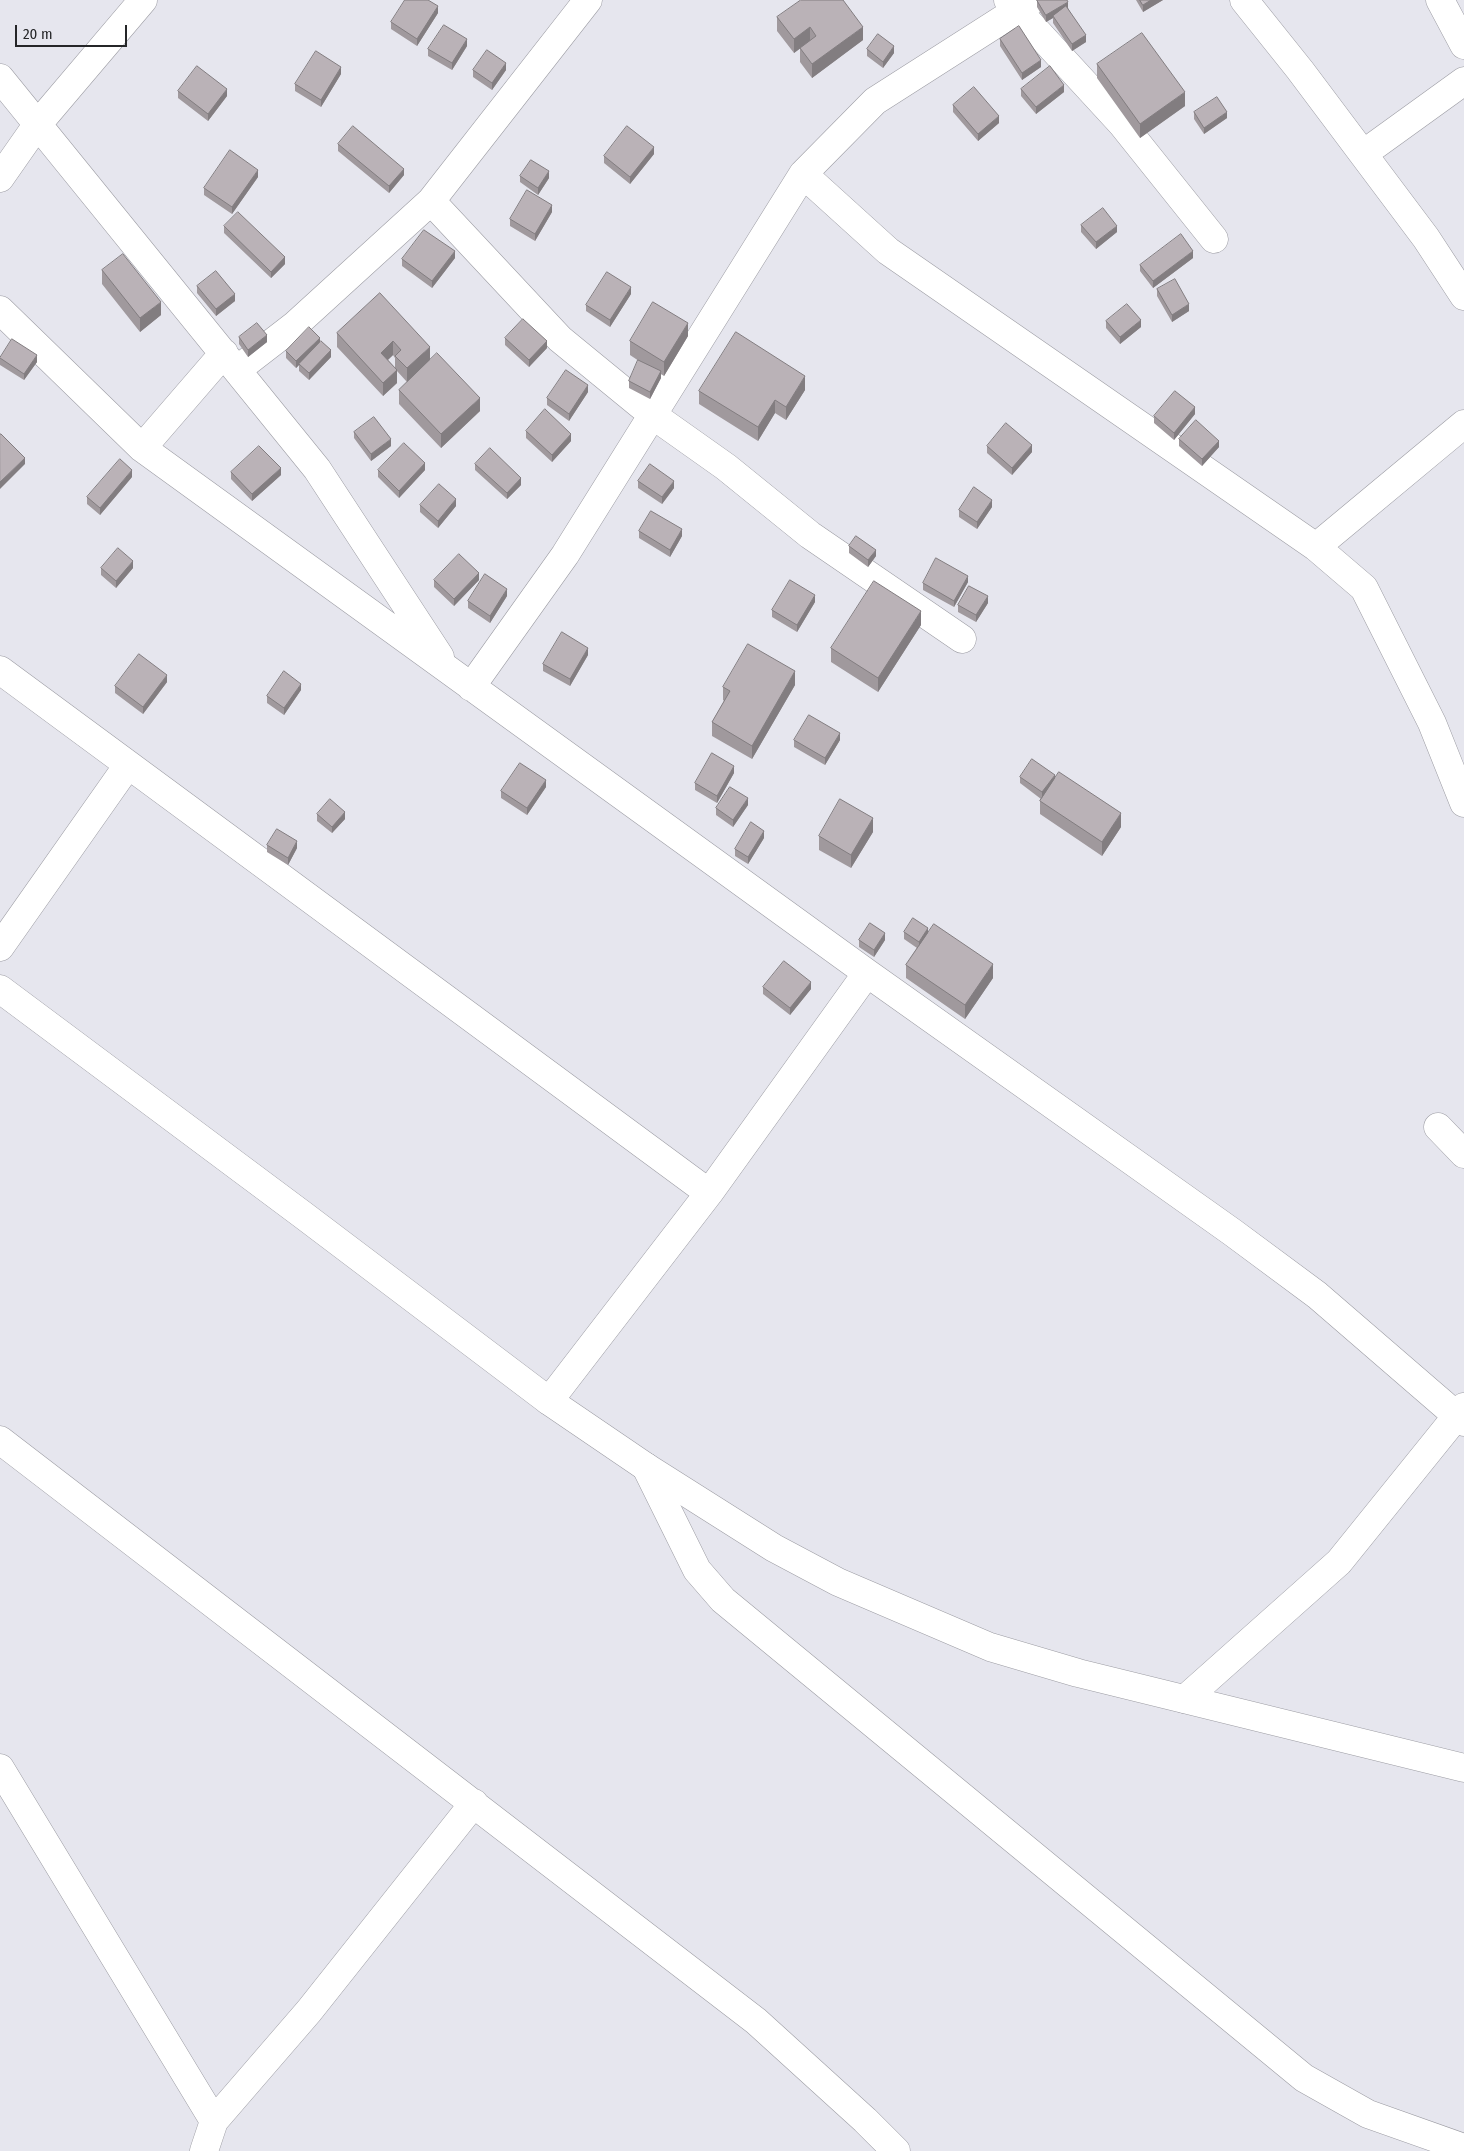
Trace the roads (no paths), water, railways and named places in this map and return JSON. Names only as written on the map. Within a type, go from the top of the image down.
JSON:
[{"type":"street","points":[[0,178],[36,125],[143,0]]},
{"type":"street","points":[[142,448],[231,361],[294,325],[431,201],[588,0]]},
{"type":"street","points":[[1244,0],[1426,238],[1464,296]]},
{"type":"street","points":[[1440,0],[1464,45]]},
{"type":"street","points":[[460,679],[565,555],[654,416],[803,174],[875,101],[1020,3],[1122,124],[1214,239]]},
{"type":"street","points":[[0,78],[36,125],[231,361],[317,469],[460,679]]},
{"type":"street","points":[[1363,154],[1464,80]]},
{"type":"street","points":[[803,174],[888,251],[1316,547],[1364,588],[1432,723],[1462,789]]},
{"type":"street","points":[[431,201],[560,339],[654,416],[726,467],[810,535],[962,639]]},
{"type":"street","points":[[0,310],[142,448],[867,973],[1122,1153],[1316,1294],[1461,1415],[1338,1562],[1185,1699]]},
{"type":"street","points":[[1316,547],[1464,424]]},
{"type":"street","points":[[0,670],[709,1193]]},
{"type":"street","points":[[0,947],[128,764]]},
{"type":"street","points":[[549,1402],[709,1193],[867,973]]},
{"type":"street","points":[[0,989],[303,1215],[549,1402],[646,1467],[774,1548],[838,1582],[990,1647],[1078,1673],[1464,1768]]},
{"type":"street","points":[[1438,1127],[1464,1154]]},
{"type":"street","points":[[0,1440],[756,2021],[865,2120],[896,2151]]},
{"type":"street","points":[[646,1467],[697,1570],[723,1600],[1304,2078],[1368,2114],[1464,2148]]},
{"type":"street","points":[[0,1768],[214,2121]]},
{"type":"street","points":[[204,2151],[214,2121],[309,2011],[474,1804]]}]
